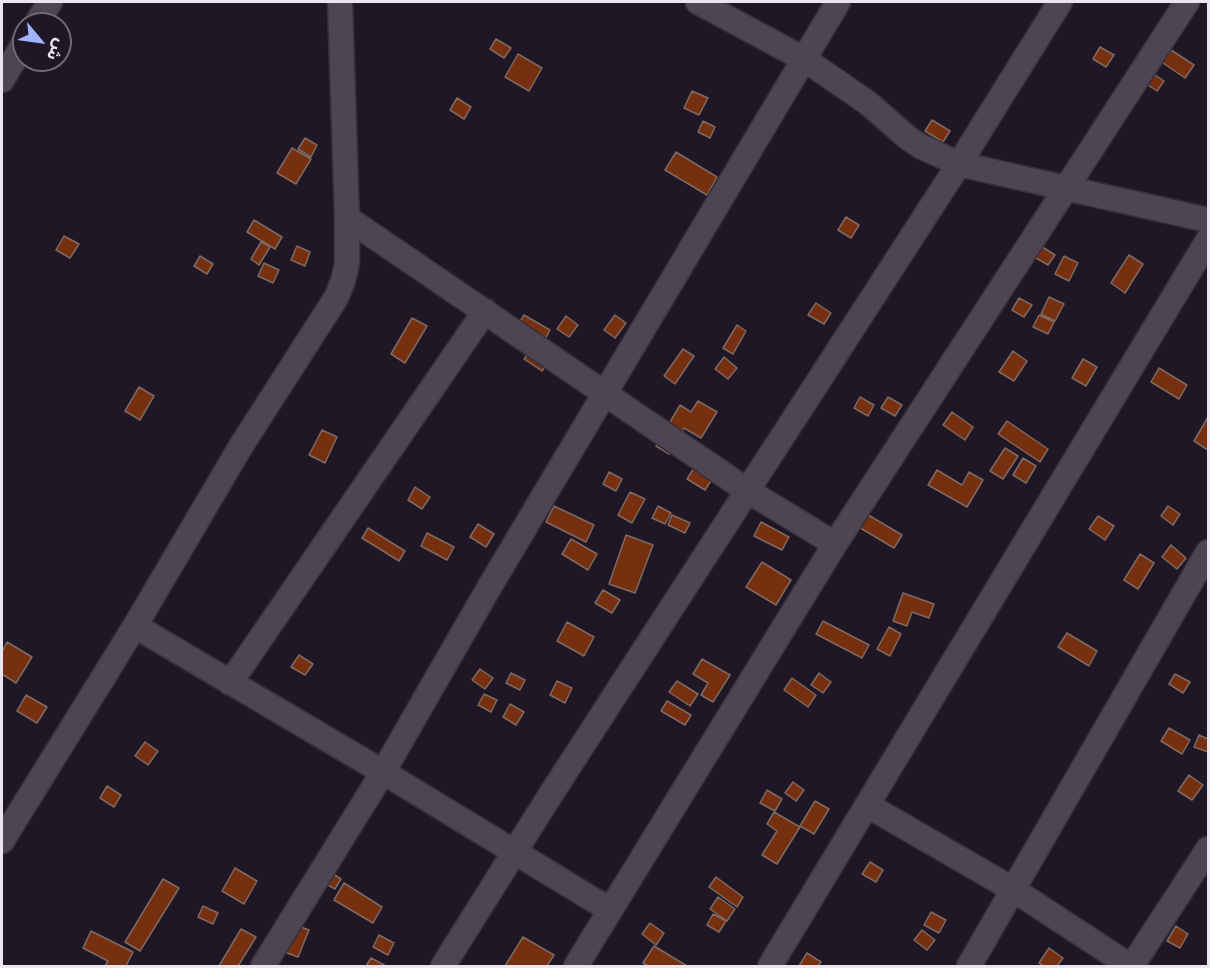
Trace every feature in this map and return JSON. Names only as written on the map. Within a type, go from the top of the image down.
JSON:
[{"type":"street","points":[[2,841],[135,626],[241,446],[336,298],[347,264],[340,2]]},
{"type":"street","points":[[698,2],[804,59],[868,103],[913,142],[959,164],[1209,220]]},
{"type":"street","points":[[263,966],[383,772],[490,586],[838,2]]},
{"type":"street","points":[[443,966],[551,794],[959,164],[1060,2]]},
{"type":"street","points":[[576,966],[835,544],[1064,188],[1187,2]]},
{"type":"street","points":[[2,80],[12,63]]},
{"type":"street","points":[[347,218],[604,395],[748,491],[835,544]]},
{"type":"street","points":[[770,966],[1209,240]]},
{"type":"street","points":[[230,683],[485,311]]},
{"type":"street","points":[[969,966],[1209,552]]},
{"type":"street","points":[[135,626],[383,772],[610,910]]},
{"type":"street","points":[[867,805],[1014,890],[1131,966],[1209,849]]},
{"type":"building","points":[[496,39],[511,48],[504,58],[490,49]]},
{"type":"building","points":[[1100,47],[1114,55],[1106,67],[1093,59]]},
{"type":"building","points":[[1168,48],[1194,65],[1185,78],[1160,61]]},
{"type":"building","points":[[518,54],[542,68],[529,91],[505,77]]},
{"type":"building","points":[[1152,73],[1164,81],[1157,91],[1145,83]]},
{"type":"building","points":[[692,91],[708,98],[699,115],[684,108]]},
{"type":"building","points":[[457,98],[471,107],[464,119],[450,110]]},
{"type":"building","points":[[932,120],[950,131],[943,142],[925,131]]},
{"type":"building","points":[[703,121],[715,127],[710,138],[698,132]]},
{"type":"building","points":[[305,138],[317,145],[311,157],[298,149]]},
{"type":"building","points":[[292,148],[311,159],[296,184],[277,173]]},
{"type":"building","points":[[676,152],[717,177],[707,195],[665,170]]},
{"type":"building","points":[[846,217],[859,225],[851,238],[838,230]]},
{"type":"building","points":[[254,220],[282,237],[275,249],[247,232]]},
{"type":"building","points":[[64,236],[79,244],[70,258],[56,250]]},
{"type":"building","points":[[1033,241],[1055,255],[1048,265],[1026,252]]},
{"type":"building","points":[[261,242],[270,247],[259,265],[251,259]]},
{"type":"building","points":[[297,246],[310,252],[305,266],[291,260]]},
{"type":"building","points":[[1129,255],[1143,264],[1125,293],[1111,283]]},
{"type":"building","points":[[200,256],[213,264],[207,274],[194,266]]},
{"type":"building","points":[[1064,256],[1078,263],[1069,281],[1055,274]]},
{"type":"building","points":[[264,263],[279,270],[273,283],[258,276]]},
{"type":"building","points":[[1049,297],[1064,304],[1055,321],[1041,314]]},
{"type":"building","points":[[1019,298],[1032,305],[1024,317],[1012,310]]},
{"type":"building","points":[[816,303],[831,313],[824,324],[808,315]]},
{"type":"building","points":[[524,315],[550,330],[544,341],[518,325]]},
{"type":"building","points":[[615,315],[626,323],[615,338],[604,330]]},
{"type":"building","points":[[1039,315],[1054,322],[1048,334],[1033,327]]},
{"type":"building","points":[[566,316],[578,325],[569,337],[557,329]]},
{"type":"building","points":[[412,318],[427,326],[405,363],[391,354]]},
{"type":"building","points":[[737,325],[746,331],[733,354],[723,348]]},
{"type":"building","points":[[532,348],[549,361],[542,371],[524,359]]},
{"type":"building","points":[[683,349],[694,356],[675,384],[664,376]]},
{"type":"building","points":[[1013,351],[1027,361],[1014,381],[999,372]]},
{"type":"building","points":[[724,357],[737,368],[728,379],[715,369]]},
{"type":"building","points":[[1083,359],[1097,367],[1086,386],[1072,378]]},
{"type":"building","points":[[1159,368],[1187,385],[1179,399],[1151,382]]},
{"type":"building","points":[[139,387],[154,396],[140,420],[125,411]]},
{"type":"building","points":[[860,397],[874,405],[868,416],[854,408]]},
{"type":"building","points":[[888,397],[902,405],[895,416],[881,408]]},
{"type":"building","points":[[698,401],[717,412],[701,438],[684,428],[669,454],[656,446],[680,405],[691,412]]},
{"type":"building","points":[[952,412],[973,427],[965,440],[943,425]]},
{"type":"building","points":[[1208,417],[1208,450],[1194,441]]},
{"type":"building","points":[[1007,421],[1048,449],[1040,462],[998,434]]},
{"type":"building","points":[[322,430],[337,437],[325,463],[309,455]]},
{"type":"building","points":[[1005,448],[1018,456],[1003,479],[990,471]]},
{"type":"building","points":[[1023,458],[1036,466],[1026,483],[1013,475]]},
{"type":"building","points":[[694,468],[712,479],[705,490],[687,479]]},
{"type":"building","points":[[937,470],[962,485],[969,472],[983,480],[967,507],[928,485]]},
{"type":"building","points":[[609,472],[622,479],[616,491],[603,484]]},
{"type":"building","points":[[415,487],[430,497],[422,509],[408,500]]},
{"type":"building","points":[[630,492],[645,499],[632,523],[618,515]]},
{"type":"building","points":[[554,506],[594,525],[586,542],[546,522]]},
{"type":"building","points":[[658,506],[671,513],[665,524],[652,518]]},
{"type":"building","points":[[1168,506],[1180,514],[1173,525],[1161,516]]},
{"type":"building","points":[[865,513],[902,535],[894,548],[857,526]]},
{"type":"building","points":[[672,515],[690,523],[685,533],[668,525]]},
{"type":"building","points":[[1098,516],[1114,526],[1105,540],[1089,529]]},
{"type":"building","points":[[761,522],[789,537],[782,550],[754,536]]},
{"type":"building","points":[[478,524],[494,534],[486,547],[470,537]]},
{"type":"building","points":[[368,528],[405,551],[399,561],[362,538]]},
{"type":"building","points":[[427,533],[454,547],[447,560],[421,546]]},
{"type":"building","points":[[626,535],[653,545],[635,593],[609,584]]},
{"type":"building","points":[[571,539],[597,554],[588,570],[562,554]]},
{"type":"building","points":[[1171,545],[1186,558],[1177,569],[1162,557]]},
{"type":"building","points":[[1140,554],[1154,563],[1138,589],[1124,580]]},
{"type":"building","points":[[762,562],[791,580],[776,605],[746,587]]},
{"type":"building","points":[[603,590],[620,600],[612,613],[595,603]]},
{"type":"building","points":[[903,593],[934,604],[929,618],[912,612],[907,626],[893,621]]},
{"type":"building","points":[[823,621],[869,645],[862,658],[816,634]]},
{"type":"building","points":[[567,622],[594,637],[584,656],[557,641]]},
{"type":"building","points":[[889,627],[901,634],[890,656],[877,649]]},
{"type":"building","points":[[1067,633],[1097,651],[1089,666],[1058,647]]},
{"type":"building","points":[[7,642],[32,657],[16,683],[2,674],[2,652]]},
{"type":"building","points":[[299,655],[313,664],[305,675],[291,667]]},
{"type":"building","points":[[702,659],[730,675],[713,702],[701,695],[708,683],[693,674]]},
{"type":"building","points":[[480,669],[493,678],[485,689],[472,680]]},
{"type":"building","points":[[511,673],[525,680],[520,690],[506,683]]},
{"type":"building","points":[[819,673],[831,682],[823,693],[811,685]]},
{"type":"building","points":[[1175,674],[1190,682],[1183,693],[1169,684]]},
{"type":"building","points":[[792,678],[816,695],[808,707],[784,690]]},
{"type":"building","points":[[557,681],[572,688],[565,703],[550,695]]},
{"type":"building","points":[[677,681],[698,694],[690,706],[669,692]]},
{"type":"building","points":[[484,694],[497,700],[491,712],[478,705]]},
{"type":"building","points":[[26,695],[47,707],[37,723],[17,711]]},
{"type":"building","points":[[667,701],[691,715],[685,725],[661,711]]},
{"type":"building","points":[[510,704],[524,712],[516,725],[503,717]]},
{"type":"building","points":[[1169,728],[1190,740],[1182,754],[1161,741]]},
{"type":"building","points":[[1199,735],[1208,739],[1208,752],[1194,747]]},
{"type":"building","points":[[145,742],[158,751],[148,765],[135,756]]},
{"type":"building","points":[[1189,775],[1203,785],[1192,800],[1178,791]]},
{"type":"building","points":[[793,782],[804,790],[796,801],[785,793]]},
{"type":"building","points":[[107,786],[121,795],[114,807],[100,798]]},
{"type":"building","points":[[767,790],[782,799],[775,811],[760,803]]},
{"type":"building","points":[[815,801],[829,809],[814,834],[800,826]]},
{"type":"building","points":[[774,812],[800,827],[777,864],[762,855],[777,831],[767,824]]},
{"type":"building","points":[[870,862],[883,870],[876,882],[862,874]]},
{"type":"building","points":[[235,868],[257,881],[244,904],[222,891]]},
{"type":"building","points":[[327,870],[341,879],[335,889],[321,881]]},
{"type":"building","points":[[716,877],[743,897],[737,907],[709,887]]},
{"type":"building","points":[[163,879],[179,888],[140,951],[125,942]]},
{"type":"building","points":[[344,883],[382,907],[373,923],[334,900]]},
{"type":"building","points":[[718,897],[735,909],[727,921],[710,909]]},
{"type":"building","points":[[203,906],[218,913],[213,924],[198,917]]},
{"type":"building","points":[[931,912],[946,920],[939,933],[924,925]]},
{"type":"building","points":[[713,914],[726,921],[719,932],[707,925]]},
{"type":"building","points":[[650,923],[664,933],[656,945],[642,934]]},
{"type":"building","points":[[293,924],[309,930],[298,957],[282,951]]},
{"type":"building","points":[[1176,926],[1188,934],[1180,948],[1167,941]]},
{"type":"building","points":[[241,929],[256,937],[238,966],[219,966]]},
{"type":"building","points":[[922,930],[935,940],[927,950],[914,940]]},
{"type":"building","points":[[91,931],[133,952],[126,966],[105,966],[108,961],[83,948]]},
{"type":"building","points":[[379,935],[394,943],[388,955],[373,947]]},
{"type":"building","points":[[523,937],[554,955],[547,966],[505,966]]},
{"type":"building","points":[[654,946],[687,966],[649,966],[643,963]]},
{"type":"building","points":[[1049,948],[1063,958],[1057,966],[1044,966],[1039,963]]},
{"type":"building","points":[[807,953],[821,962],[818,966],[799,966]]},
{"type":"building","points":[[371,958],[386,966],[366,966]]}]
